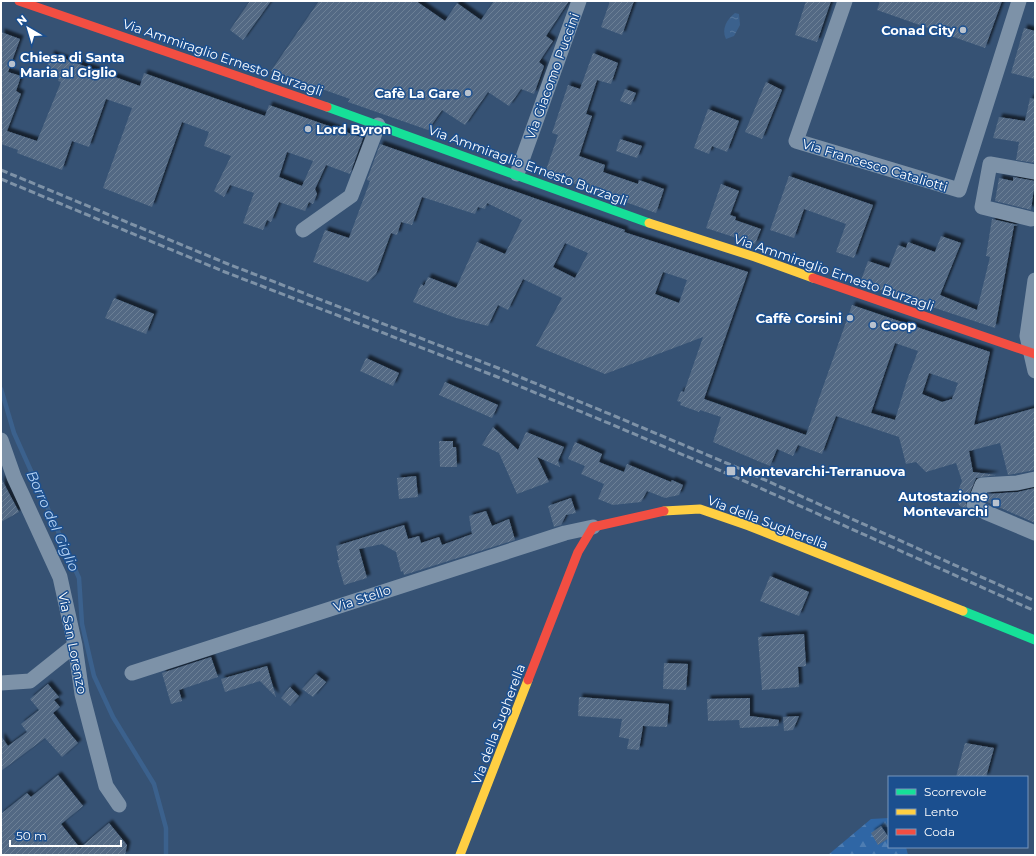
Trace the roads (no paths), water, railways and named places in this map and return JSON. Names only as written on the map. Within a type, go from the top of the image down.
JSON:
[{"type":"street","name":"Via Ammiraglio Ernesto Burzagli","points":[[19,1],[378,125],[643,221],[755,257],[872,300],[1032,353]]},
{"type":"street","name":"Via Giacomo Puccini","points":[[516,174],[579,1]]},
{"type":"street","name":"Via Francesco Cataliotti","points":[[845,1],[796,141],[959,190],[1019,1]]},
{"type":"street","points":[[303,230],[351,196],[378,125]]},
{"type":"street","points":[[1031,219],[982,208],[990,164],[1035,172]]},
{"type":"street","points":[[1035,280],[1027,336],[1035,371]]},
{"type":"street","name":"Via San Lorenzo","points":[[1,440],[14,477],[60,577],[75,646],[82,694],[106,786],[119,805]]},
{"type":"street","points":[[1035,479],[1017,483],[982,485],[974,505],[985,512],[1035,533]]},
{"type":"street","name":"Via della Sugherella","points":[[460,855],[578,552],[593,527],[655,512],[700,510],[749,526],[1035,640]]},
{"type":"street","name":"Via Stello","points":[[132,672],[565,533],[593,527]]},
{"type":"street","points":[[1,683],[30,681],[75,646]]},
{"type":"water","points":[[735,13],[739,14],[740,25],[734,36],[726,39],[724,32],[726,24]]},
{"type":"waterway","name":"Borro del Giglio","points":[[1,389],[14,433],[79,578],[82,624],[94,676],[113,717],[154,784],[166,828],[166,855]]},
{"type":"railway","points":[[1,170],[228,264],[498,368],[617,417],[736,467],[1035,601]]},
{"type":"railway","points":[[1,179],[225,272],[495,376],[613,425],[733,476],[1035,611]]},
{"type":"place","name":"Conad City","points":[[963,30]]},
{"type":"place","name":"Chiesa di Santa Maria al Giglio","points":[[12,64]]},
{"type":"place","name":"Cafè La Gare","points":[[468,93]]},
{"type":"place","name":"Lord Byron","points":[[308,129]]},
{"type":"place","name":"Caffè Corsini","points":[[850,318]]},
{"type":"place","name":"Coop","points":[[873,325]]},
{"type":"place","name":"Montevarchi-Terranuova","points":[[731,471]]},
{"type":"place","name":"Autostazione Montevarchi","points":[[996,503]]}]
